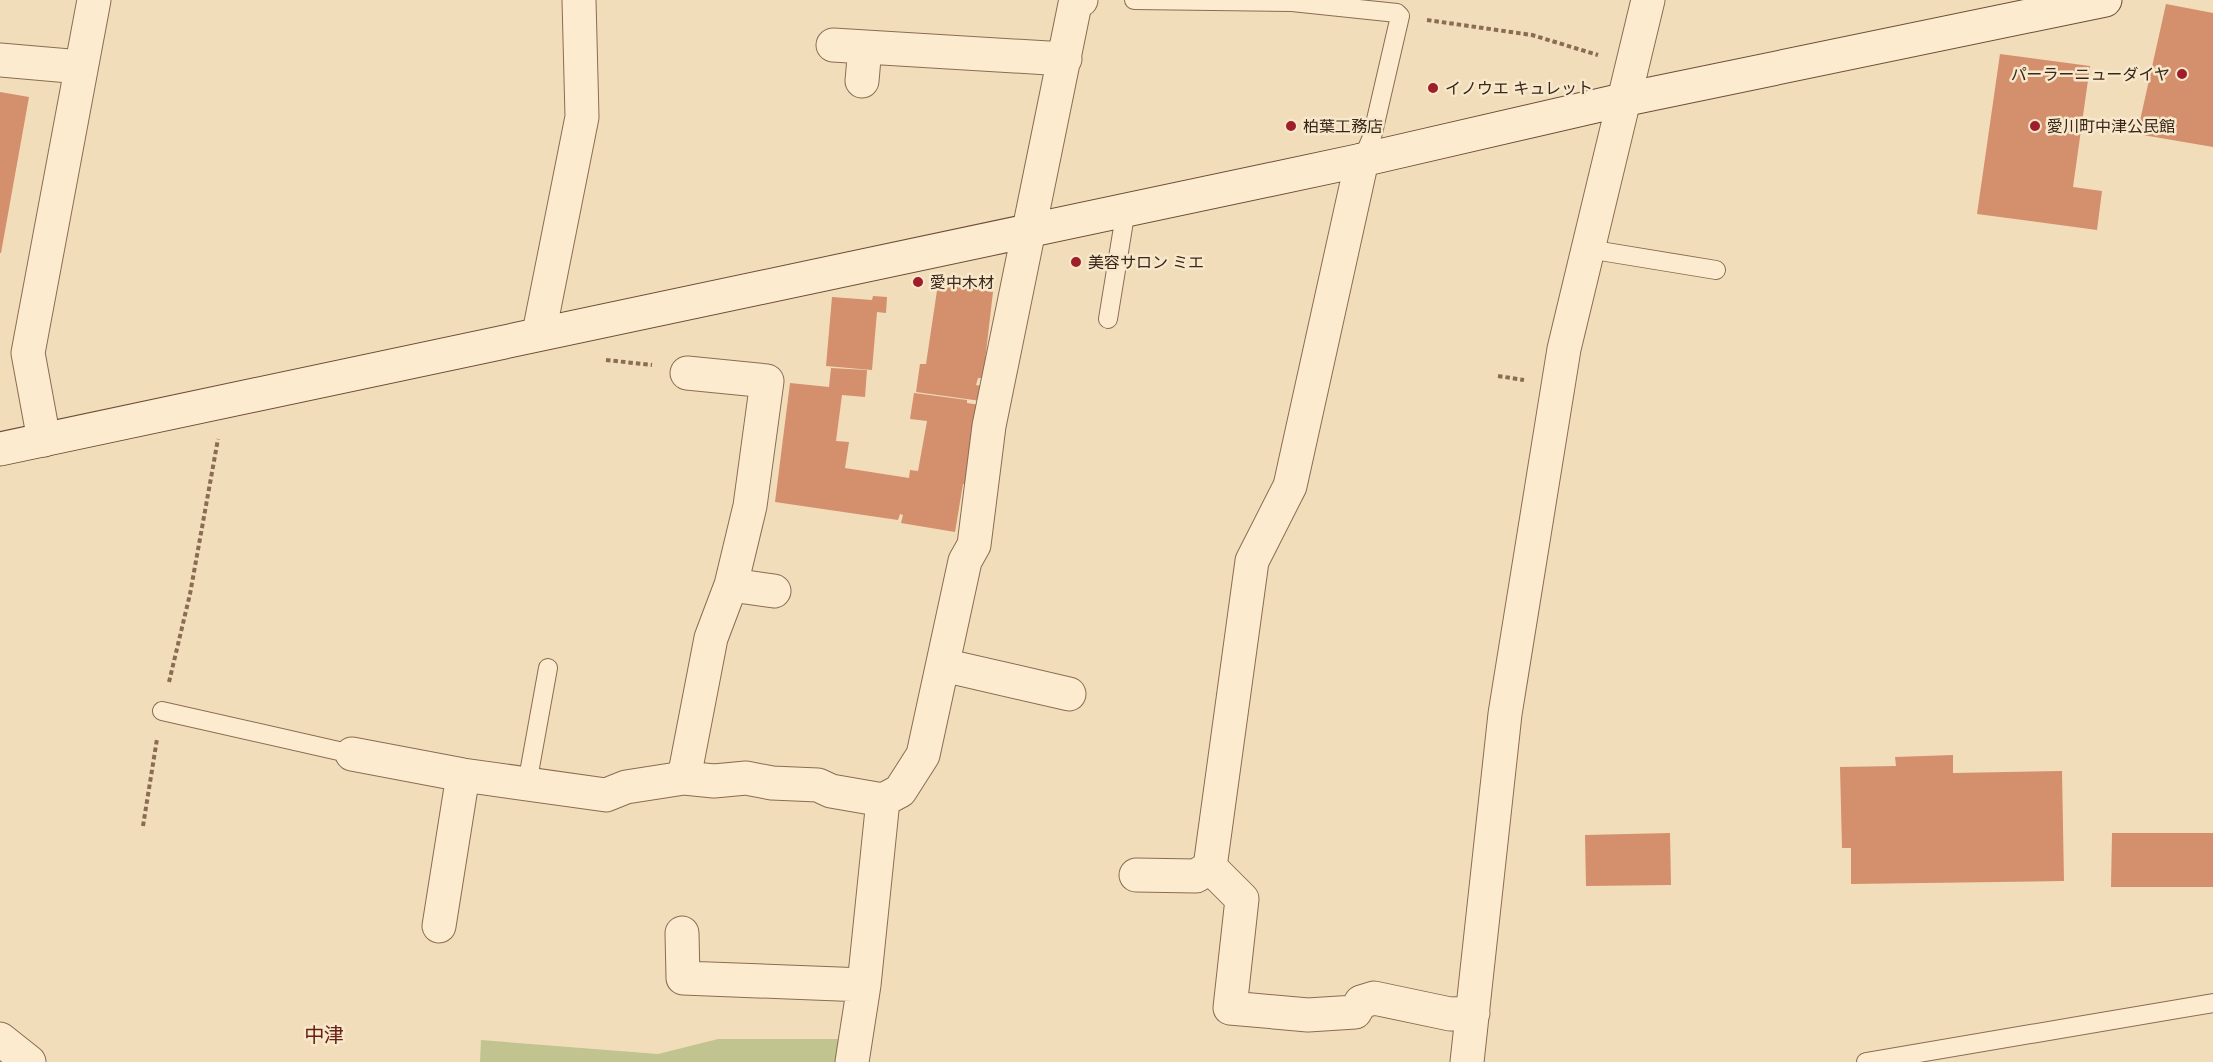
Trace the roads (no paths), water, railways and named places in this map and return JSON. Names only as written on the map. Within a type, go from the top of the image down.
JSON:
[{"type":"street","points":[[44,440],[28,353],[94,0]]},
{"type":"street","points":[[539,333],[582,117],[579,0]]},
{"type":"street","points":[[352,754],[463,775],[606,795],[626,787],[684,778],[714,781],[746,778],[772,783],[818,785],[831,791],[883,800],[900,791],[923,755],[965,561],[974,545],[989,426],[1075,4],[1081,0]]},
{"type":"street","points":[[1467,1062],[1505,714],[1564,350],[1622,100],[1648,0]]},
{"type":"street","points":[[0,449],[1028,229],[1362,160],[1622,100],[2105,0]]},
{"type":"street","points":[[833,45],[1065,58]]},
{"type":"street","points":[[862,81],[865,47]]},
{"type":"street","points":[[0,60],[81,67]]},
{"type":"street","points":[[1362,160],[1290,486],[1277,516],[1252,561],[1211,752],[1210,867],[1242,900],[1230,1008],[1308,1015],[1355,1012],[1361,1002],[1374,998],[1450,1014],[1473,1013]]},
{"type":"street","points":[[684,778],[711,638],[732,585],[750,506],[767,381],[687,373]]},
{"type":"street","points":[[732,585],[774,591]]},
{"type":"street","points":[[943,665],[1070,694]]},
{"type":"street","points":[[438,926],[463,775]]},
{"type":"street","points":[[852,1062],[864,985],[883,800]]},
{"type":"street","points":[[1136,875],[1196,876],[1210,867]]},
{"type":"street","points":[[682,933],[683,978],[864,985]]},
{"type":"street","points":[[0,1039],[29,1062]]},
{"type":"lane","points":[[1134,0],[1292,2],[1397,13],[1400,16],[1372,137],[1362,160]]},
{"type":"lane","points":[[1108,319],[1126,209]]},
{"type":"lane","points":[[1588,249],[1716,270]]},
{"type":"lane","points":[[527,784],[548,668]]},
{"type":"lane","points":[[162,711],[352,754]]},
{"type":"lane","points":[[1866,1062],[1902,1060],[2213,1003]]},
{"type":"place","name":"パーラーニューダイヤ","points":[[2182,74]]},
{"type":"place","name":"イノウエ キュレット","points":[[1433,88]]},
{"type":"place","name":"柏葉工務店","points":[[1291,126]]},
{"type":"place","name":"愛川町中津公民館","points":[[2035,126]]},
{"type":"place","name":"美容サロン ミエ","points":[[1076,262]]},
{"type":"place","name":"愛中木材","points":[[918,282]]},
{"type":"district","name":"中津","points":[[324,1035]]}]
